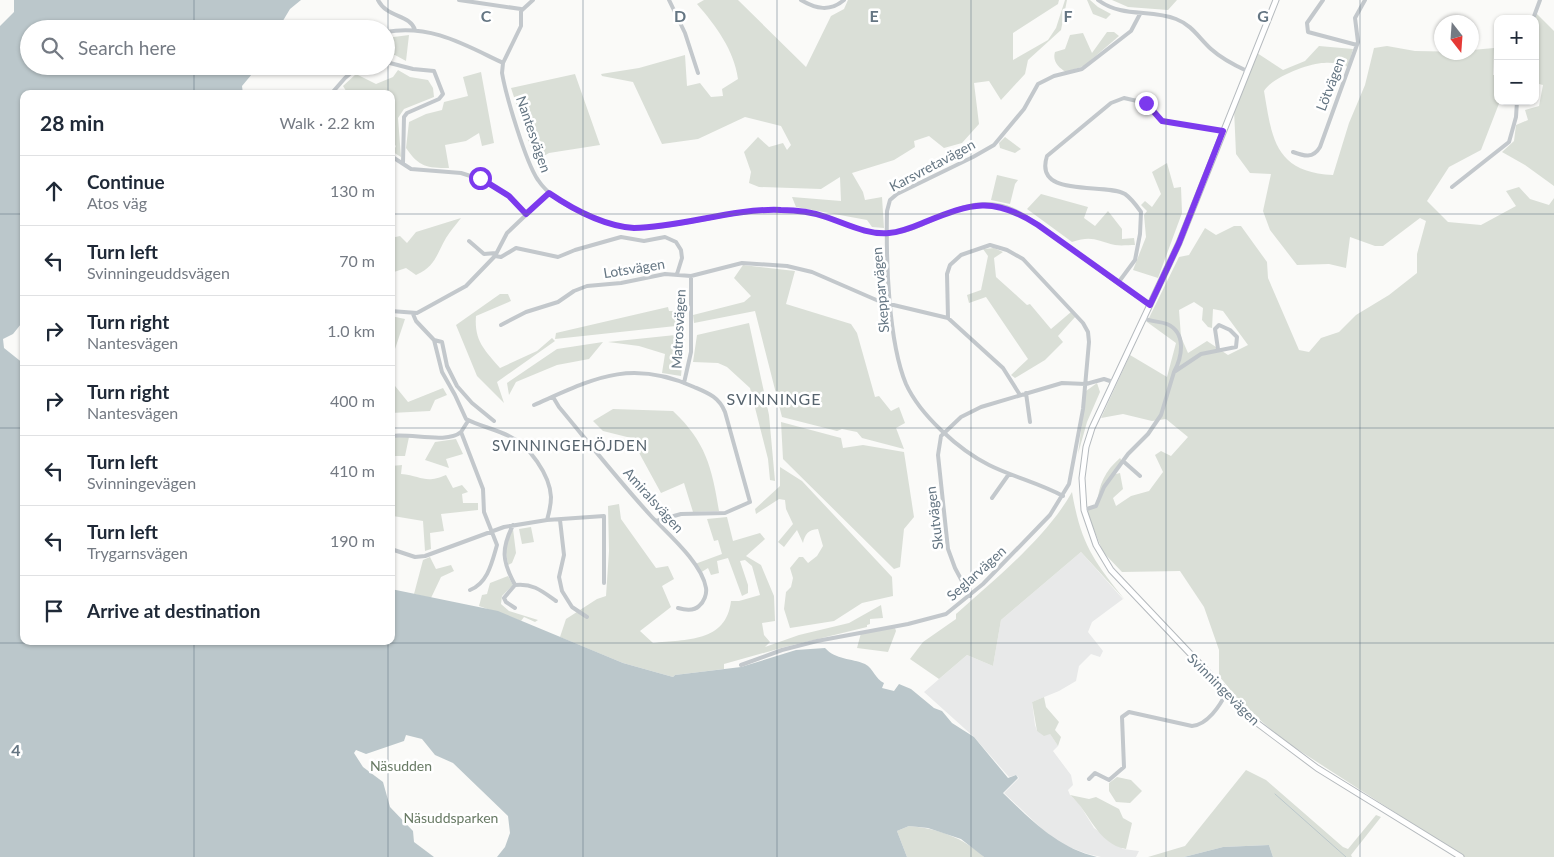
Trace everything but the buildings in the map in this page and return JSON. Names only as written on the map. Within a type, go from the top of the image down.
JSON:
[{"type":"main road","name":"Svinningevägen","points":[[1276,0],[1179,243],[1113,382],[1086,447],[1082,478],[1084,510],[1096,545],[1111,570],[1253,720],[1317,768],[1461,857]]},
{"type":"street","points":[[378,0],[386,11],[405,19],[416,30]]},
{"type":"street","points":[[459,0],[521,9],[534,0]]},
{"type":"street","points":[[482,0],[486,5]]},
{"type":"street","points":[[669,0],[685,33],[698,73]]},
{"type":"street","points":[[802,0],[812,6],[823,9],[836,6],[844,0]]},
{"type":"street","points":[[1098,0],[1113,8],[1140,14],[1164,16],[1183,22],[1196,32],[1219,56],[1247,71]]},
{"type":"street","points":[[1323,0],[1307,22],[1308,32],[1357,44]]},
{"type":"street","name":"Lötvägen","points":[[1293,152],[1309,156],[1319,149],[1357,44],[1358,36],[1355,18],[1365,0]]},
{"type":"street","points":[[1534,15],[1540,0]]},
{"type":"street","points":[[395,31],[416,30],[464,43],[503,64],[521,26],[521,9]]},
{"type":"street","name":"Karsvretavägen","points":[[887,233],[887,211],[890,200],[994,145],[1024,109],[1038,84],[1054,76],[1082,69],[1132,31],[1140,14]]},
{"type":"street","points":[[395,64],[413,69],[434,71],[443,94],[439,99],[405,114],[402,124],[403,163]]},
{"type":"street","name":"Nantesvägen","points":[[503,64],[502,76],[532,170],[549,193],[594,218],[625,227],[649,227],[760,210],[781,210],[811,213],[864,231],[887,233],[907,230],[961,208],[976,204],[996,205],[1019,213],[1038,225],[1150,305]]},
{"type":"street","points":[[334,90],[348,75]]},
{"type":"street","points":[[1118,283],[1135,260],[1140,234],[1141,212],[1125,194],[1113,190],[1071,187],[1050,178],[1045,168],[1048,156],[1111,103],[1124,98],[1146,103],[1162,121],[1223,131]]},
{"type":"street","points":[[1452,187],[1509,142],[1516,117],[1517,105]]},
{"type":"street","points":[[395,158],[411,169],[461,174],[480,178],[509,196],[526,214]]},
{"type":"street","points":[[395,312],[413,314],[461,290],[496,255],[504,238],[549,193]]},
{"type":"street","points":[[621,237],[625,227]]},
{"type":"street","name":"Skepparvägen","points":[[887,233],[890,305],[906,384],[943,433],[977,458],[1063,496]]},
{"type":"street","points":[[469,241],[484,254],[501,257],[516,248],[552,258],[621,237],[644,240],[665,237],[676,242],[682,255],[676,274]]},
{"type":"street","name":"Seglarvägen","points":[[741,665],[800,645],[940,616],[956,608],[1029,539],[1063,496],[1072,473],[1083,409],[1089,342],[1087,329],[1026,261],[1013,253],[988,245],[961,254],[953,261],[947,274],[948,318]]},
{"type":"street","name":"Lotsvägen","points":[[501,325],[526,312],[558,302],[581,288],[676,274],[691,276],[742,263],[787,266],[812,272],[890,305],[948,318]]},
{"type":"street","name":"Matrosvägen","points":[[684,383],[691,352],[691,276]]},
{"type":"street","points":[[413,314],[416,321],[434,340],[442,372],[468,421],[513,438],[535,459],[551,492],[551,506],[547,520]]},
{"type":"street","points":[[948,318],[1003,368],[1020,395]]},
{"type":"street","points":[[1084,510],[1096,506],[1104,487],[1123,461],[1148,434],[1161,414],[1182,351],[1180,338],[1168,324],[1144,318]]},
{"type":"street","points":[[1174,372],[1195,357],[1218,349],[1233,348],[1237,342],[1234,333],[1219,325],[1215,329],[1218,349]]},
{"type":"street","points":[[434,340],[442,342],[446,366],[463,395],[494,421]]},
{"type":"street","points":[[534,405],[587,382],[623,372],[646,374],[684,383],[709,393],[722,404],[750,502],[725,513],[681,514],[656,521]]},
{"type":"street","points":[[943,433],[972,410],[1026,393],[1062,383],[1084,384],[1102,379],[1113,382]]},
{"type":"street","points":[[1026,393],[1030,422]]},
{"type":"street","name":"Amiralsvägen","points":[[553,397],[559,407],[656,521],[687,553],[706,587],[704,598],[698,607],[690,610],[678,608]]},
{"type":"street","points":[[395,436],[413,435],[441,438],[456,436],[468,421]]},
{"type":"street","points":[[461,432],[483,489],[484,512],[497,546],[486,578],[478,587],[470,590]]},
{"type":"street","name":"Skutvägen","points":[[943,433],[938,455],[948,549],[955,568],[970,596]]},
{"type":"street","points":[[1123,461],[1140,476]]},
{"type":"street","points":[[992,498],[1010,474]]},
{"type":"street","points":[[395,550],[415,557],[425,556],[462,541],[513,525],[547,520],[604,516],[604,583]]},
{"type":"street","points":[[560,520],[564,555],[559,576],[562,591],[572,607],[587,617]]},
{"type":"street","points":[[513,525],[503,546],[509,574],[515,585]]},
{"type":"street","points":[[515,608],[506,602],[504,598],[515,585],[526,584],[536,587],[556,601]]},
{"type":"street","points":[[1089,779],[1095,773],[1109,780],[1124,767],[1122,717],[1129,712],[1199,726],[1217,708],[1226,693]]},
{"type":"shaded area","points":[[14,0],[301,0],[290,9],[283,20],[20,20],[20,75],[251,75],[242,86],[242,90],[20,90],[20,325],[13,334],[3,339],[4,348],[20,361],[20,645],[395,645],[395,590],[498,611],[623,663],[673,677],[675,675],[741,667],[796,650],[825,648],[834,655],[868,666],[878,679],[884,683],[882,688],[894,691],[899,684],[911,689],[934,708],[942,711],[952,723],[974,737],[1008,778],[1016,775],[1018,778],[1003,793],[1024,813],[1058,840],[1083,853],[1097,857],[984,857],[961,839],[928,828],[909,826],[897,831],[907,857],[497,857],[505,847],[510,833],[508,816],[453,763],[435,755],[422,739],[406,735],[404,741],[366,754],[356,750],[354,753],[363,767],[383,782],[390,807],[413,831],[414,842],[434,857],[0,857],[0,26],[14,12]]},
{"type":"shaded area","points":[[704,0],[738,0],[806,67],[831,16],[844,9],[848,0],[1059,0],[1058,4],[1013,33],[1013,60],[1048,40],[1056,28],[1065,0],[1067,0],[1061,30],[1028,60],[1025,74],[1001,100],[989,81],[974,83],[979,124],[962,143],[944,148],[929,136],[914,141],[915,147],[894,160],[852,173],[863,192],[865,200],[882,197],[884,228],[872,227],[867,220],[796,207],[792,197],[841,201],[840,177],[821,189],[759,187],[749,183],[751,172],[744,152],[758,137],[769,147],[783,143],[787,150],[791,145],[781,126],[745,117],[698,139],[662,144],[633,82],[602,76],[601,74],[639,68],[685,55],[687,86],[700,83],[711,97],[723,96],[722,89],[738,79],[736,68],[723,39],[697,4]]},
{"type":"shaded area","points":[[1087,0],[1090,0],[1111,14],[1106,19],[1093,14]]},
{"type":"shaded area","points":[[1112,0],[1177,0],[1168,10],[1128,7]]},
{"type":"shaded area","points":[[1539,16],[1554,31],[1554,186],[1525,165],[1502,152],[1514,141],[1516,125],[1528,120],[1525,110],[1539,106],[1543,85],[1539,84]]},
{"type":"shaded area","points":[[1107,32],[1114,32],[1119,36],[1084,66],[1066,72],[1057,64],[1054,58],[1055,52],[1065,49],[1070,35],[1083,33],[1092,53]]},
{"type":"shaded area","points":[[409,35],[406,61],[395,55],[395,37]]},
{"type":"shaded area","points":[[1319,46],[1353,49],[1348,67],[1330,63],[1309,66],[1282,76],[1264,91],[1274,138],[1288,160],[1299,167],[1314,172],[1333,175],[1349,123],[1365,85],[1374,48],[1387,46],[1415,51],[1434,51],[1434,60],[1479,60],[1479,49],[1494,48],[1494,105],[1498,105],[1481,150],[1449,167],[1427,201],[1448,222],[1481,225],[1516,206],[1506,191],[1519,187],[1530,199],[1549,205],[1554,198],[1554,857],[1464,857],[1283,740],[1243,705],[1219,676],[1219,650],[1204,607],[1180,571],[1122,572],[1103,552],[1086,510],[1097,504],[1099,490],[1104,478],[1110,468],[1120,458],[1122,461],[1112,475],[1120,473],[1123,489],[1113,498],[1116,506],[1131,496],[1149,491],[1163,472],[1155,455],[1161,451],[1171,456],[1188,437],[1166,419],[1152,421],[1123,414],[1101,418],[1130,355],[1167,377],[1176,343],[1147,322],[1179,257],[1189,255],[1205,228],[1216,235],[1234,226],[1241,226],[1267,262],[1268,278],[1299,350],[1309,352],[1321,338],[1339,332],[1356,315],[1389,295],[1417,273],[1417,254],[1426,221],[1420,218],[1383,246],[1375,246],[1350,237],[1346,268],[1329,264],[1297,265],[1270,230],[1263,211],[1271,174],[1250,173],[1236,154],[1234,109],[1257,53],[1283,70],[1305,61]],"holes":[[[1194,302],[1203,308],[1202,320],[1208,327],[1212,328],[1213,309],[1223,311],[1248,345],[1228,355],[1207,341],[1188,353],[1181,337],[1179,310]]]},
{"type":"shaded area","points":[[398,70],[410,77],[428,80],[433,88],[434,97],[404,109],[398,118],[401,157],[395,153],[395,90],[346,90],[343,86],[355,75],[376,84],[393,77]]},
{"type":"shaded area","points":[[481,72],[494,143],[482,146],[479,133],[466,141],[445,145],[449,168],[429,167],[420,163],[406,148],[409,122],[426,114],[442,110],[444,102],[468,96],[463,77]]},
{"type":"shaded area","points":[[575,74],[600,145],[549,153],[535,161],[511,88]]},
{"type":"shaded area","points":[[1005,137],[1021,149],[1015,153],[1000,148],[999,143]]},
{"type":"shaded area","points":[[1167,163],[1174,188],[1181,187],[1182,213],[1158,278],[1133,270],[1146,237],[1144,215],[1147,211],[1141,205],[1145,201],[1152,207],[1161,194],[1152,172]]},
{"type":"shaded area","points":[[997,175],[1018,180],[1015,184],[1010,204],[991,200]]},
{"type":"shaded area","points":[[1041,194],[1088,207],[1084,218],[1095,226],[1108,211],[1122,229],[1122,239],[1134,238],[1135,245],[1115,245],[1094,239],[1072,242],[1027,209]]},
{"type":"shaded area","points":[[461,218],[428,268],[416,275],[406,268],[395,272],[395,237],[400,236],[407,243],[416,232]]},
{"type":"shaded area","points":[[994,248],[1003,252],[994,258],[996,277],[1027,305],[1030,304],[1051,329],[1071,312],[1076,316],[1058,336],[1063,342],[1045,360],[1015,378],[1011,375],[1028,359],[986,297],[969,303],[967,295],[981,290],[988,256],[983,249]]},
{"type":"shaded area","points":[[743,265],[795,271],[786,304],[851,324],[857,333],[875,397],[879,396],[891,411],[899,407],[905,423],[896,428],[904,449],[862,438],[857,432],[842,429],[837,431],[782,417],[755,311],[694,323],[693,315],[744,302],[751,296],[734,278]]},
{"type":"shaded area","points":[[500,294],[508,294],[511,301],[476,316],[476,325],[482,345],[500,368],[537,351],[552,338],[555,341],[497,382],[504,403],[477,376],[456,325]]},
{"type":"shaded area","points":[[668,307],[669,311],[685,311],[685,325],[555,339],[556,333]]},
{"type":"shaded area","points":[[395,317],[405,319],[395,349]]},
{"type":"shaded area","points":[[749,323],[769,415],[775,481],[770,480],[768,459],[750,388],[727,367],[718,363],[693,362],[697,335]]},
{"type":"shaded area","points":[[685,334],[681,376],[662,373],[665,354],[639,346],[608,342]]},
{"type":"shaded area","points":[[603,342],[589,359],[557,365],[516,382],[509,395],[507,383],[557,349]]},
{"type":"shaded area","points":[[1097,383],[1100,392],[1087,422],[1078,454],[1086,391]]},
{"type":"shaded area","points":[[395,386],[408,402],[443,388],[447,395],[435,400],[430,411],[395,413]]},
{"type":"shaded area","points":[[613,409],[673,411],[693,434],[706,457],[714,482],[719,511],[693,512],[684,483],[661,493],[631,438],[603,431],[593,421]]},
{"type":"shaded area","points":[[781,422],[841,438],[843,448],[863,445],[904,452],[914,517],[904,529],[900,567],[894,569],[783,459]]},
{"type":"shaded area","points":[[395,437],[409,437],[405,456],[395,456]]},
{"type":"shaded area","points":[[456,439],[463,454],[446,459],[449,468],[425,460],[435,442]]},
{"type":"shaded area","points":[[402,465],[401,474],[428,479],[446,475],[453,488],[462,485],[468,492],[462,494],[463,503],[478,503],[478,510],[441,514],[444,531],[430,533],[431,549],[425,551],[423,521],[395,516],[395,466]]},
{"type":"shaded area","points":[[780,467],[802,481],[892,577],[893,596],[862,603],[834,621],[790,628],[784,609],[786,592],[791,587],[793,578],[790,568],[799,557],[803,557],[808,563],[817,556],[823,546],[818,529],[808,533],[803,543],[797,530],[784,547],[778,542],[793,524],[786,509],[785,500],[779,499],[756,514],[755,509],[780,486]]},
{"type":"shaded area","points":[[1072,492],[1084,538],[1104,574],[1125,600],[1081,552],[1001,620],[993,666],[967,655],[939,679],[910,659],[923,642],[956,619],[956,614],[1019,557],[1049,525]]},
{"type":"shaded area","points":[[619,504],[621,519],[656,568],[668,566],[674,579],[662,586],[671,607],[640,631],[653,643],[691,639],[713,632],[728,615],[731,601],[739,601],[760,595],[752,566],[745,560],[740,561],[748,585],[748,593],[742,596],[728,558],[717,561],[719,573],[711,575],[708,568],[700,573],[695,564],[722,554],[718,540],[714,541],[707,519],[727,517],[733,541],[760,533],[765,539],[746,556],[761,565],[774,596],[775,621],[762,623],[764,635],[770,642],[765,647],[799,635],[849,623],[881,605],[883,618],[870,619],[870,624],[867,627],[724,664],[724,669],[675,675],[673,677],[623,663],[560,637],[566,619],[597,599],[606,596],[609,551],[608,506]]},
{"type":"shaded area","points":[[531,527],[534,542],[522,544],[519,529]]},
{"type":"shaded area","points":[[513,529],[516,553],[512,563],[508,565],[505,546]]},
{"type":"shaded area","points":[[1081,552],[1123,599],[1092,622],[1088,632],[1103,651],[1100,657],[1091,654],[1079,666],[1076,681],[1059,691],[1032,702],[1035,725],[1037,731],[1050,734],[1058,746],[1053,751],[1071,775],[1073,785],[1068,790],[1070,795],[1078,802],[1094,828],[1123,849],[1139,851],[1136,857],[1101,857],[1088,854],[1063,845],[1042,829],[1004,793],[1019,778],[1016,775],[1009,777],[974,737],[924,692],[967,655],[993,666],[1001,620]]},
{"type":"shaded area","points":[[430,557],[436,569],[451,565],[454,571],[441,577],[431,598],[414,594],[423,560]]},
{"type":"shaded area","points":[[508,576],[513,585],[502,596],[501,604],[509,611],[538,620],[535,622],[524,617],[521,621],[479,606],[482,595],[487,594],[490,583]]},
{"type":"shaded area","points":[[895,628],[896,631],[888,652],[857,648],[861,633]]},
{"type":"shaded area","points":[[1044,697],[1046,707],[1059,722],[1055,730],[1061,737],[1058,746],[1050,734],[1044,736],[1037,731],[1032,702]]},
{"type":"shaded area","points":[[1246,770],[1266,780],[1343,847],[1348,849],[1376,815],[1381,817],[1351,855],[1352,857],[1273,857],[1269,845],[1223,847],[1184,857],[1148,857],[1185,846]]},
{"type":"shaded area","points":[[1117,777],[1131,780],[1142,791],[1130,803],[1116,802],[1109,791],[1109,783]]},
{"type":"shaded area","points":[[1070,795],[1089,799],[1096,797],[1119,809],[1123,818],[1132,823],[1126,849],[1108,841]]},
{"type":"shaded area","points":[[909,826],[930,829],[950,835],[968,844],[984,857],[907,857],[897,831]]},
{"type":"shaded area","points":[[1269,845],[1273,857],[1184,857],[1223,847]]},
{"type":"waterway","points":[[1275,794],[1346,857]]},
{"type":"district","name":"SVINNINGE","points":[[774,398]]},
{"type":"district","name":"SVINNINGEHÖJDEN","points":[[570,445]]},
{"type":"route","points":[[480,178],[509,196],[526,214],[549,193],[594,218],[618,226],[634,228],[760,210],[797,210],[824,216],[864,231],[887,233],[907,230],[961,208],[976,204],[996,205],[1013,210],[1038,225],[1150,305],[1179,243],[1223,131],[1162,121],[1146,103]]},
{"type":"park label","name":"Näsudden","points":[[401,765]]},
{"type":"park label","name":"Näsuddsparken","points":[[451,817]]}]
